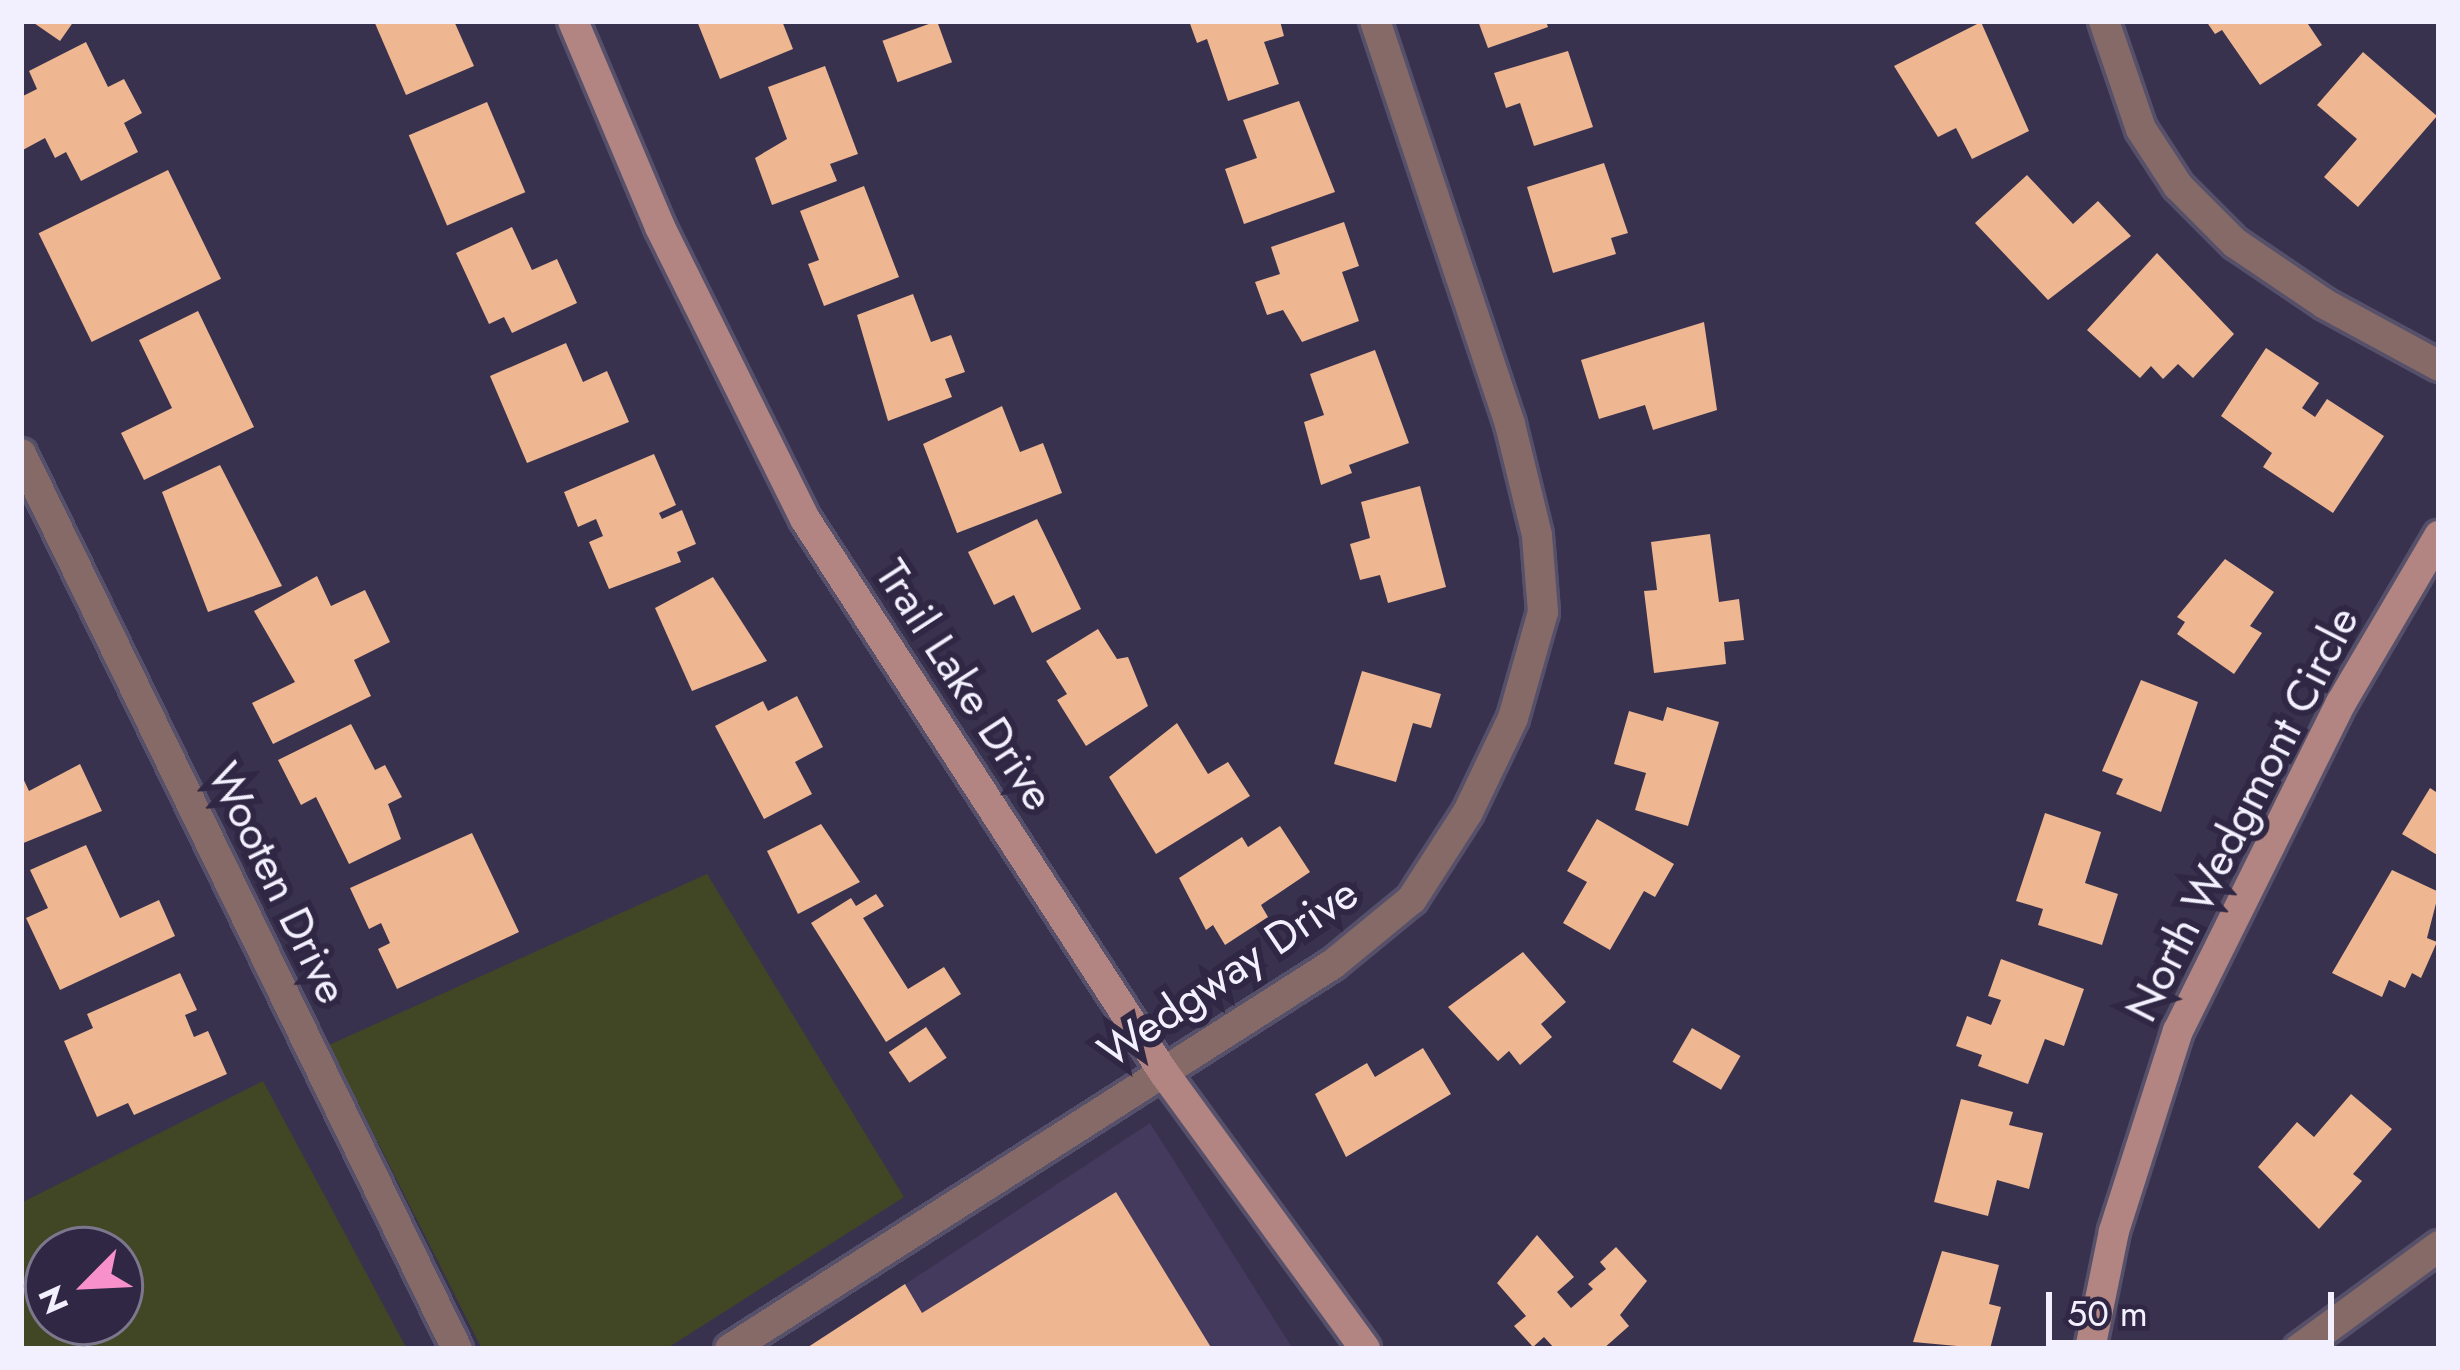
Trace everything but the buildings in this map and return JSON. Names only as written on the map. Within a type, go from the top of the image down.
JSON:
[{"type":"street","name":"Trail Lake Drive","points":[[573,21],[660,227],[805,519],[1164,1072],[1365,1349]]},
{"type":"street","name":"Wedgway Drive","points":[[730,1349],[1333,964],[1412,898],[1468,812],[1513,718],[1543,612],[1538,535],[1510,424],[1375,21]]},
{"type":"street","points":[[2104,21],[2141,129],[2178,186],[2235,243],[2325,304],[2439,367]]},
{"type":"street","name":"Wooten Drive","points":[[21,454],[458,1349]]},
{"type":"street","name":"North Wedgmont Circle","points":[[2090,1349],[2114,1232],[2178,1031],[2341,703],[2439,536]]},
{"type":"street","points":[[2299,1349],[2439,1246]]},
{"type":"shaded area","points":[[1150,1123],[1293,1349],[807,1349]]},
{"type":"green space","points":[[707,874],[904,1197],[666,1349],[482,1349],[329,1045]]},
{"type":"green space","points":[[263,1081],[407,1349],[21,1349],[21,1203]]}]
